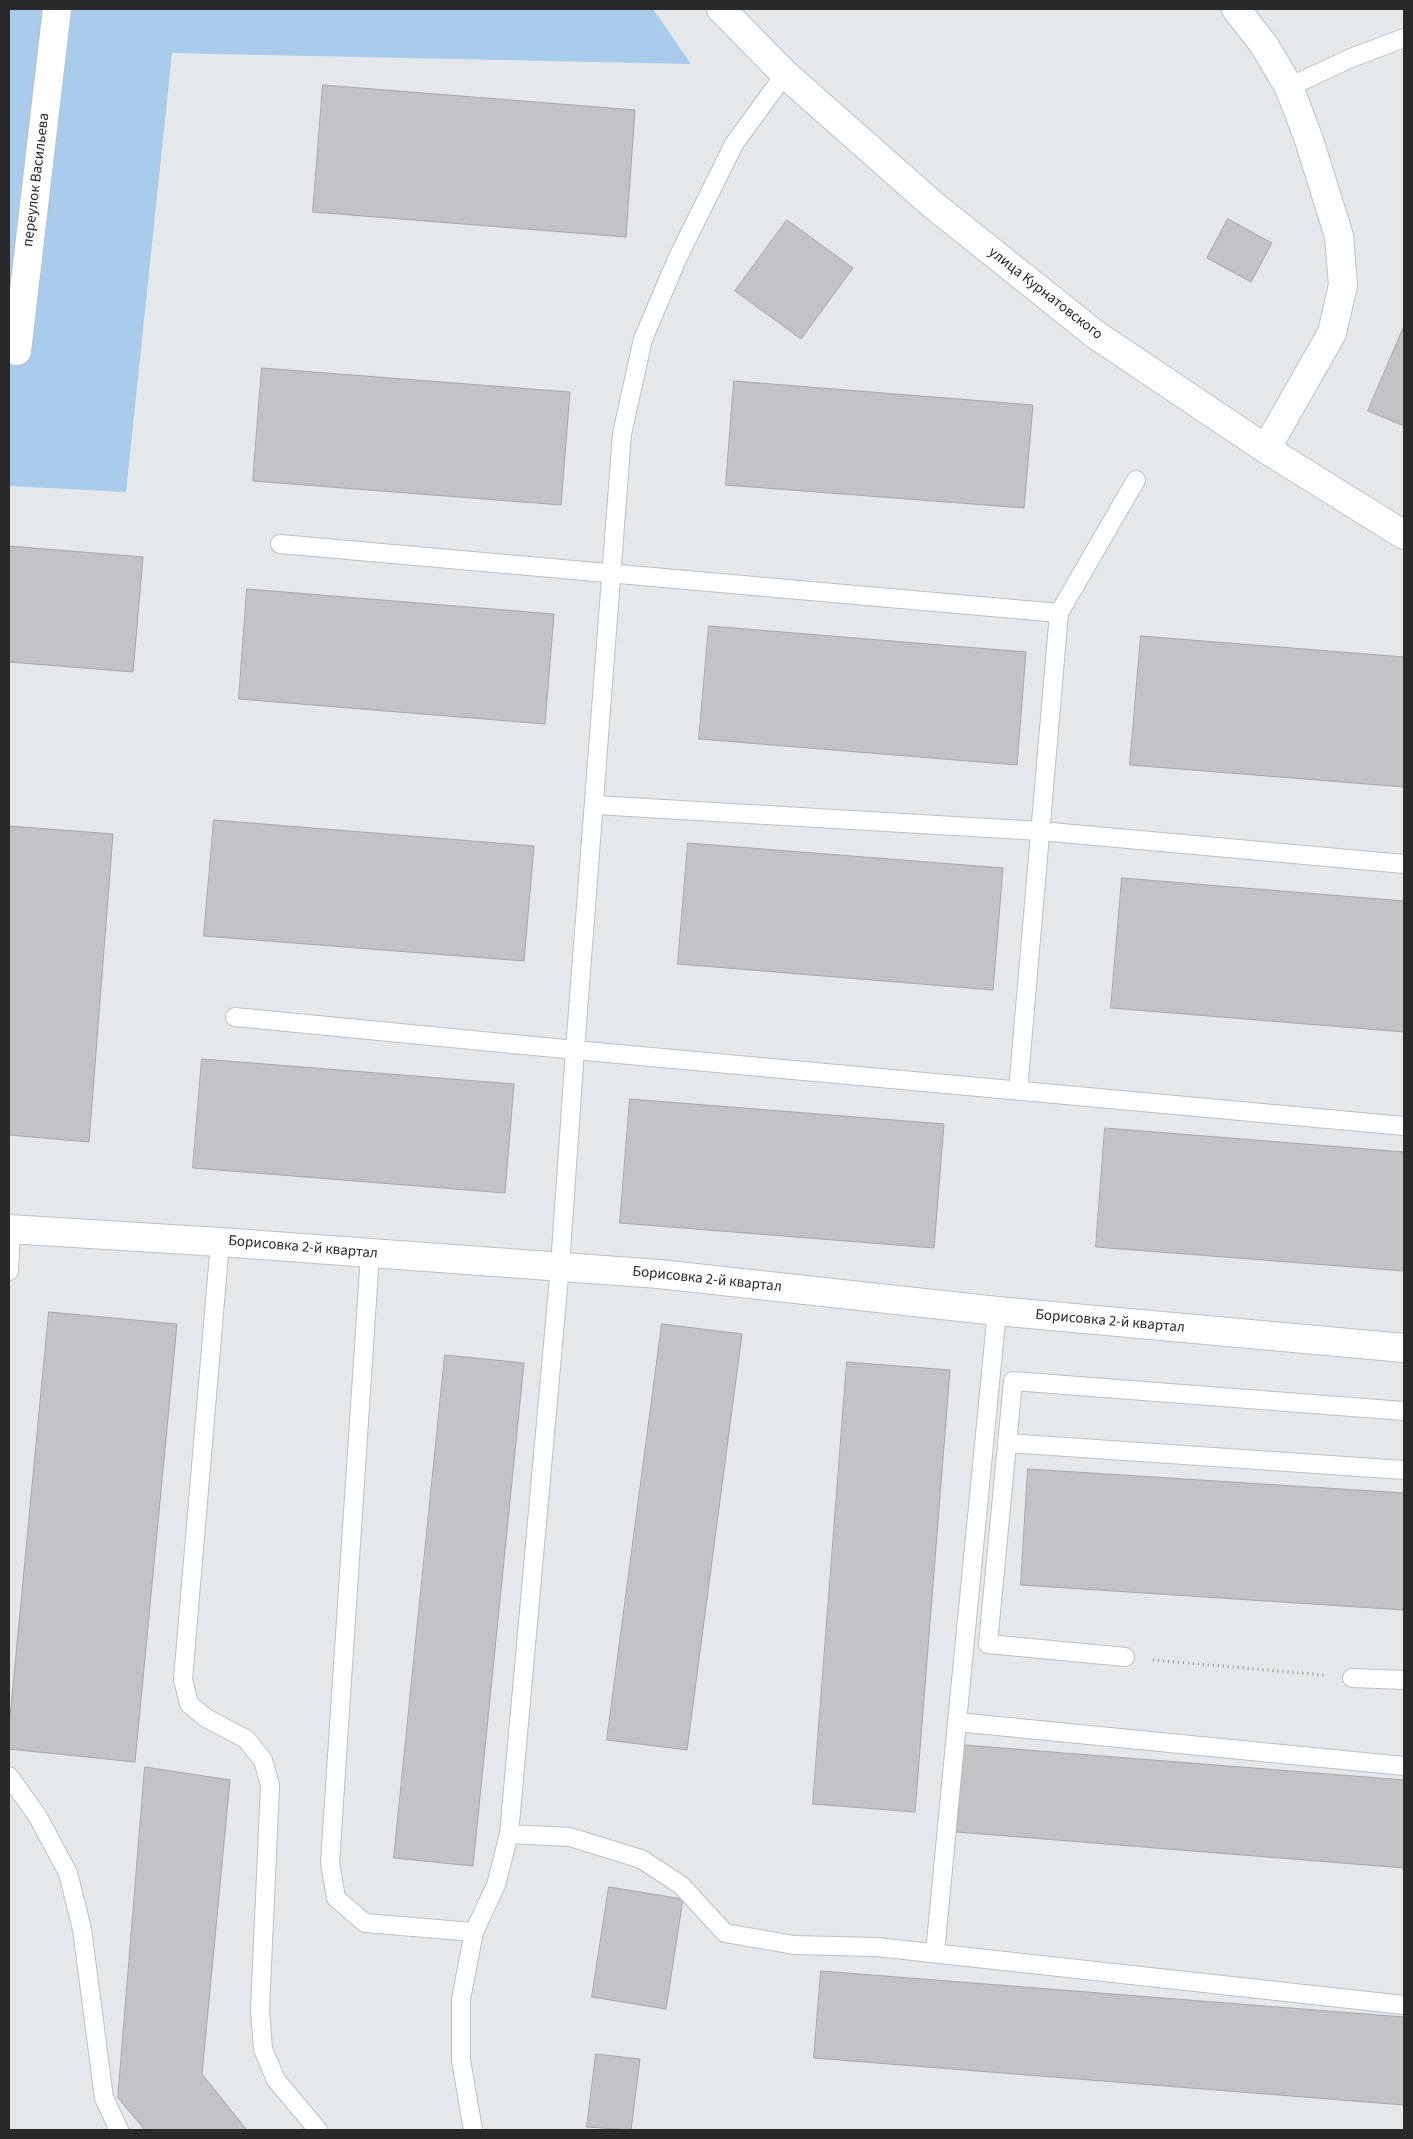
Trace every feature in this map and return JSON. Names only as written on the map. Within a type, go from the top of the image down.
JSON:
[{"type":"street","name":"переулок Васильева","points":[[18,351],[57,9]]},
{"type":"street","name":"улица Курнатовского","points":[[721,9],[785,74],[932,204],[1096,335],[1266,449],[1404,535]]},
{"type":"street","points":[[1236,9],[1264,45],[1289,87],[1309,140],[1339,236],[1342,285],[1332,333],[1266,449]]},
{"type":"street","name":"Борисовка 2-й квартал","points":[[10,1229],[220,1242],[659,1274],[997,1311],[1404,1348]]},
{"type":"lane","points":[[1289,87],[1351,58],[1404,38]]},
{"type":"lane","points":[[473,2130],[460,2060],[460,1999],[474,1932],[496,1885],[509,1834],[560,1266],[622,434],[643,338],[678,257],[734,144],[785,74]]},
{"type":"lane","points":[[1018,1090],[1059,613],[1136,480]]},
{"type":"lane","points":[[280,544],[610,575],[1059,613]]},
{"type":"lane","points":[[594,805],[1040,831],[1404,864]]},
{"type":"lane","points":[[235,1018],[1404,1126]]},
{"type":"lane","points":[[9,1271],[10,1229]]},
{"type":"lane","points":[[220,1242],[183,1679],[189,1704],[206,1718],[246,1739],[262,1760],[270,1785],[260,2010],[263,2049],[276,2080],[318,2130]]},
{"type":"lane","points":[[370,1254],[330,1863],[336,1898],[365,1923],[474,1932]]},
{"type":"lane","points":[[935,1953],[997,1311]]},
{"type":"lane","points":[[1125,1657],[988,1644],[1013,1381],[1404,1411]]},
{"type":"lane","points":[[1008,1443],[1404,1470]]},
{"type":"lane","points":[[1352,1678],[1404,1680]]},
{"type":"lane","points":[[957,1722],[1404,1766]]},
{"type":"lane","points":[[9,1776],[38,1817],[68,1873],[82,1929],[104,2098],[119,2130]]},
{"type":"lane","points":[[509,1834],[570,1837],[641,1859],[681,1885],[725,1933],[794,1945],[877,1947],[1404,2005]]},
{"type":"path","points":[[1125,1657],[1352,1678]]},
{"type":"shaded area","points":[[9,9],[653,9],[691,64],[172,53],[126,492],[9,486]]},
{"type":"building","points":[[323,85],[635,110],[626,237],[313,212]]},
{"type":"building","points":[[1228,219],[1272,243],[1251,282],[1207,258]]},
{"type":"building","points":[[787,220],[853,268],[801,339],[735,291]]},
{"type":"building","points":[[1404,326],[1404,426],[1368,411]]},
{"type":"building","points":[[262,368],[570,392],[561,505],[253,481]]},
{"type":"building","points":[[734,381],[1033,405],[1024,508],[726,485]]},
{"type":"building","points":[[9,546],[143,557],[133,672],[9,662]]},
{"type":"building","points":[[247,589],[554,614],[545,724],[239,699]]},
{"type":"building","points":[[709,626],[1026,652],[1017,765],[699,739]]},
{"type":"building","points":[[1141,636],[1404,657],[1404,787],[1130,765]]},
{"type":"building","points":[[214,820],[534,846],[524,961],[204,936]]},
{"type":"building","points":[[9,826],[113,834],[89,1142],[9,1135]]},
{"type":"building","points":[[688,843],[1003,868],[993,990],[678,964]]},
{"type":"building","points":[[1122,878],[1404,901],[1404,1032],[1111,1008]]},
{"type":"building","points":[[202,1059],[514,1084],[505,1193],[193,1168]]},
{"type":"building","points":[[630,1099],[944,1124],[934,1248],[620,1223]]},
{"type":"building","points":[[1105,1128],[1404,1152],[1404,1271],[1096,1247]]},
{"type":"building","points":[[49,1312],[177,1324],[135,1762],[9,1749],[9,1728]]},
{"type":"building","points":[[662,1324],[742,1334],[687,1750],[607,1740]]},
{"type":"building","points":[[445,1355],[524,1363],[473,1866],[394,1858]]},
{"type":"building","points":[[847,1362],[950,1370],[915,1812],[813,1804]]},
{"type":"building","points":[[1028,1469],[1404,1493],[1404,1610],[1021,1585]]},
{"type":"building","points":[[964,1745],[1404,1780],[1404,1868],[957,1832]]},
{"type":"building","points":[[145,1767],[230,1780],[202,2074],[247,2130],[145,2130],[118,2098]]},
{"type":"building","points":[[609,1887],[683,1899],[666,2009],[592,1997]]},
{"type":"building","points":[[821,1971],[1404,2017],[1404,2105],[814,2058]]},
{"type":"building","points":[[596,2054],[640,2059],[631,2130],[587,2127]]}]
